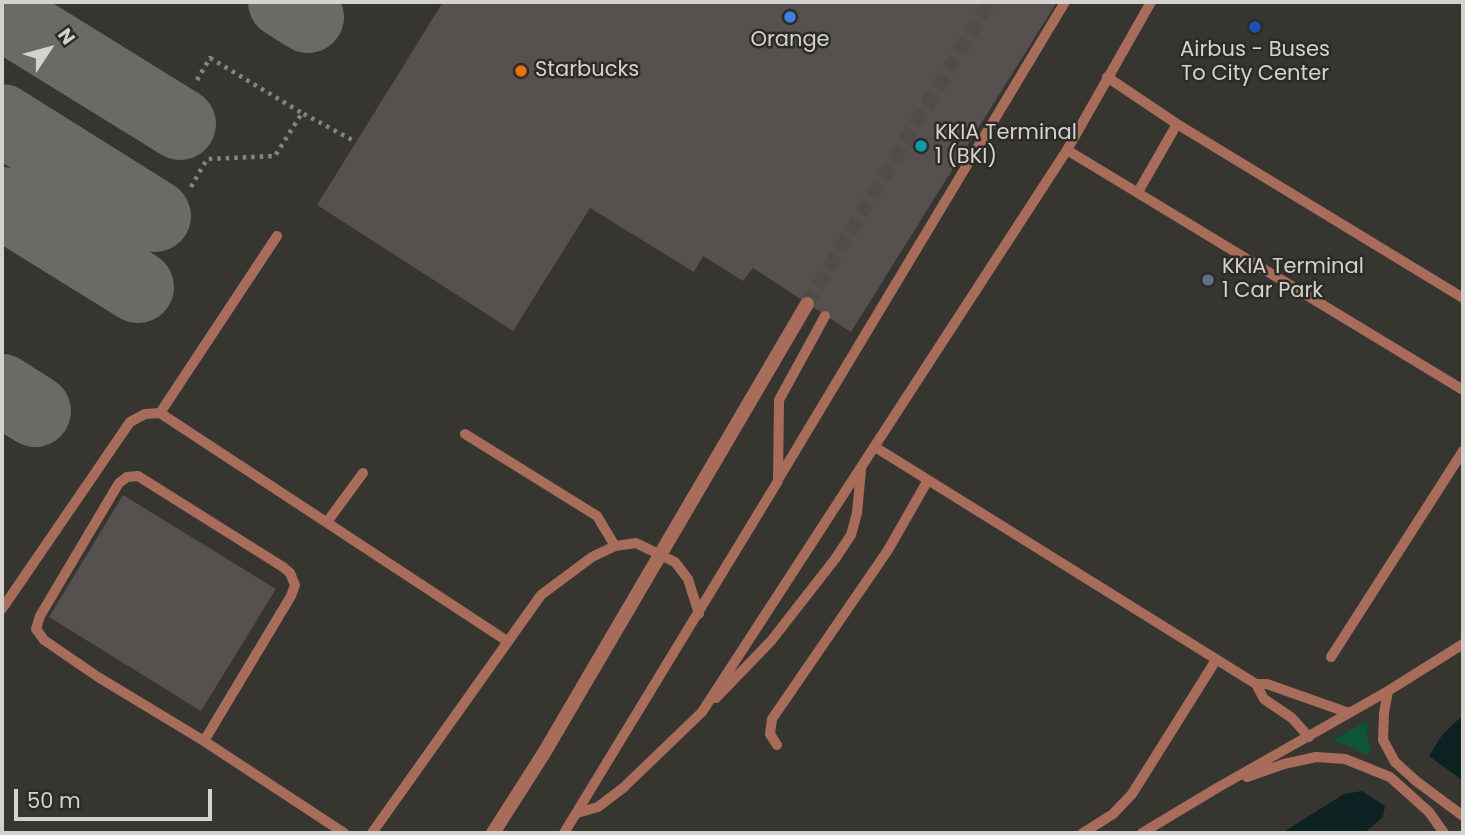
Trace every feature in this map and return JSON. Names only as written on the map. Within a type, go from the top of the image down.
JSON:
[{"type":"street","points":[[493,833],[544,753],[807,304]]},
{"type":"lane","points":[[564,833],[699,614],[1065,2]]},
{"type":"lane","points":[[702,712],[1067,149],[1151,2]]},
{"type":"lane","points":[[1107,77],[1177,124],[1463,298]]},
{"type":"lane","points":[[1138,192],[1177,124]]},
{"type":"lane","points":[[1067,149],[1463,390]]},
{"type":"lane","points":[[159,413],[277,236]]},
{"type":"lane","points":[[778,481],[779,400],[825,316]]},
{"type":"lane","points":[[2,609],[131,422],[145,414],[159,413],[507,641]]},
{"type":"lane","points":[[465,434],[597,516],[615,546]]},
{"type":"lane","points":[[875,447],[1256,684],[1264,699],[1292,718],[1309,737]]},
{"type":"lane","points":[[1331,657],[1463,451]]},
{"type":"lane","points":[[577,813],[598,807],[624,788],[771,641],[851,535],[857,513],[861,466]]},
{"type":"lane","points":[[327,522],[363,473]]},
{"type":"lane","points":[[204,741],[295,585],[290,573],[283,567],[138,476],[127,477],[119,483],[106,504],[40,616],[36,629],[44,640],[87,669],[204,741],[344,833]]},
{"type":"lane","points":[[778,745],[770,734],[772,719],[888,550],[928,480]]},
{"type":"lane","points":[[372,833],[541,595],[592,557],[615,546],[636,543],[675,562],[688,579],[699,614]]},
{"type":"lane","points":[[1142,833],[1463,645]]},
{"type":"lane","points":[[1083,833],[1112,814],[1132,794],[1216,660]]},
{"type":"lane","points":[[1256,684],[1267,684],[1349,713]]},
{"type":"lane","points":[[1388,691],[1383,740],[1395,762],[1463,816]]},
{"type":"lane","points":[[1217,788],[1284,764],[1316,757],[1345,759],[1390,777],[1429,812],[1444,833]]},
{"type":"path","points":[[197,80],[210,58],[356,142]]},
{"type":"path","points":[[191,187],[207,159],[275,156],[302,113]]},
{"type":"green space","points":[[1365,722],[1368,723],[1367,737],[1371,750],[1368,755],[1334,741],[1335,739]]},
{"type":"shaded area","points":[[1463,715],[1462,780],[1429,756],[1442,735]]},
{"type":"shaded area","points":[[1362,791],[1385,806],[1383,817],[1364,833],[1282,833],[1344,794]]},
{"type":"building","points":[[443,2],[1057,2],[851,332],[753,268],[743,281],[703,256],[694,272],[590,208],[513,331],[317,205]]},
{"type":"building","points":[[123,495],[276,589],[201,711],[49,617]]},
{"type":"taxiway","points":[[284,2],[308,17]]},
{"type":"taxiway","points":[[2,14],[180,124]]},
{"type":"taxiway","points":[[2,120],[155,216]]},
{"type":"taxiway","points":[[2,203],[138,287]]},
{"type":"taxiway","points":[[2,390],[35,411]]},
{"type":"tunnel","points":[[807,304],[989,2]]},
{"type":"place","name":"Orange","points":[[790,17]]},
{"type":"place","name":"Airbus - Buses To City Center","points":[[1255,27]]},
{"type":"place","name":"Starbucks","points":[[521,71]]},
{"type":"place","name":"KKIA Terminal 1 (BKI)","points":[[921,146]]},
{"type":"place","name":"KKIA Terminal 1 Car Park","points":[[1208,280]]}]
